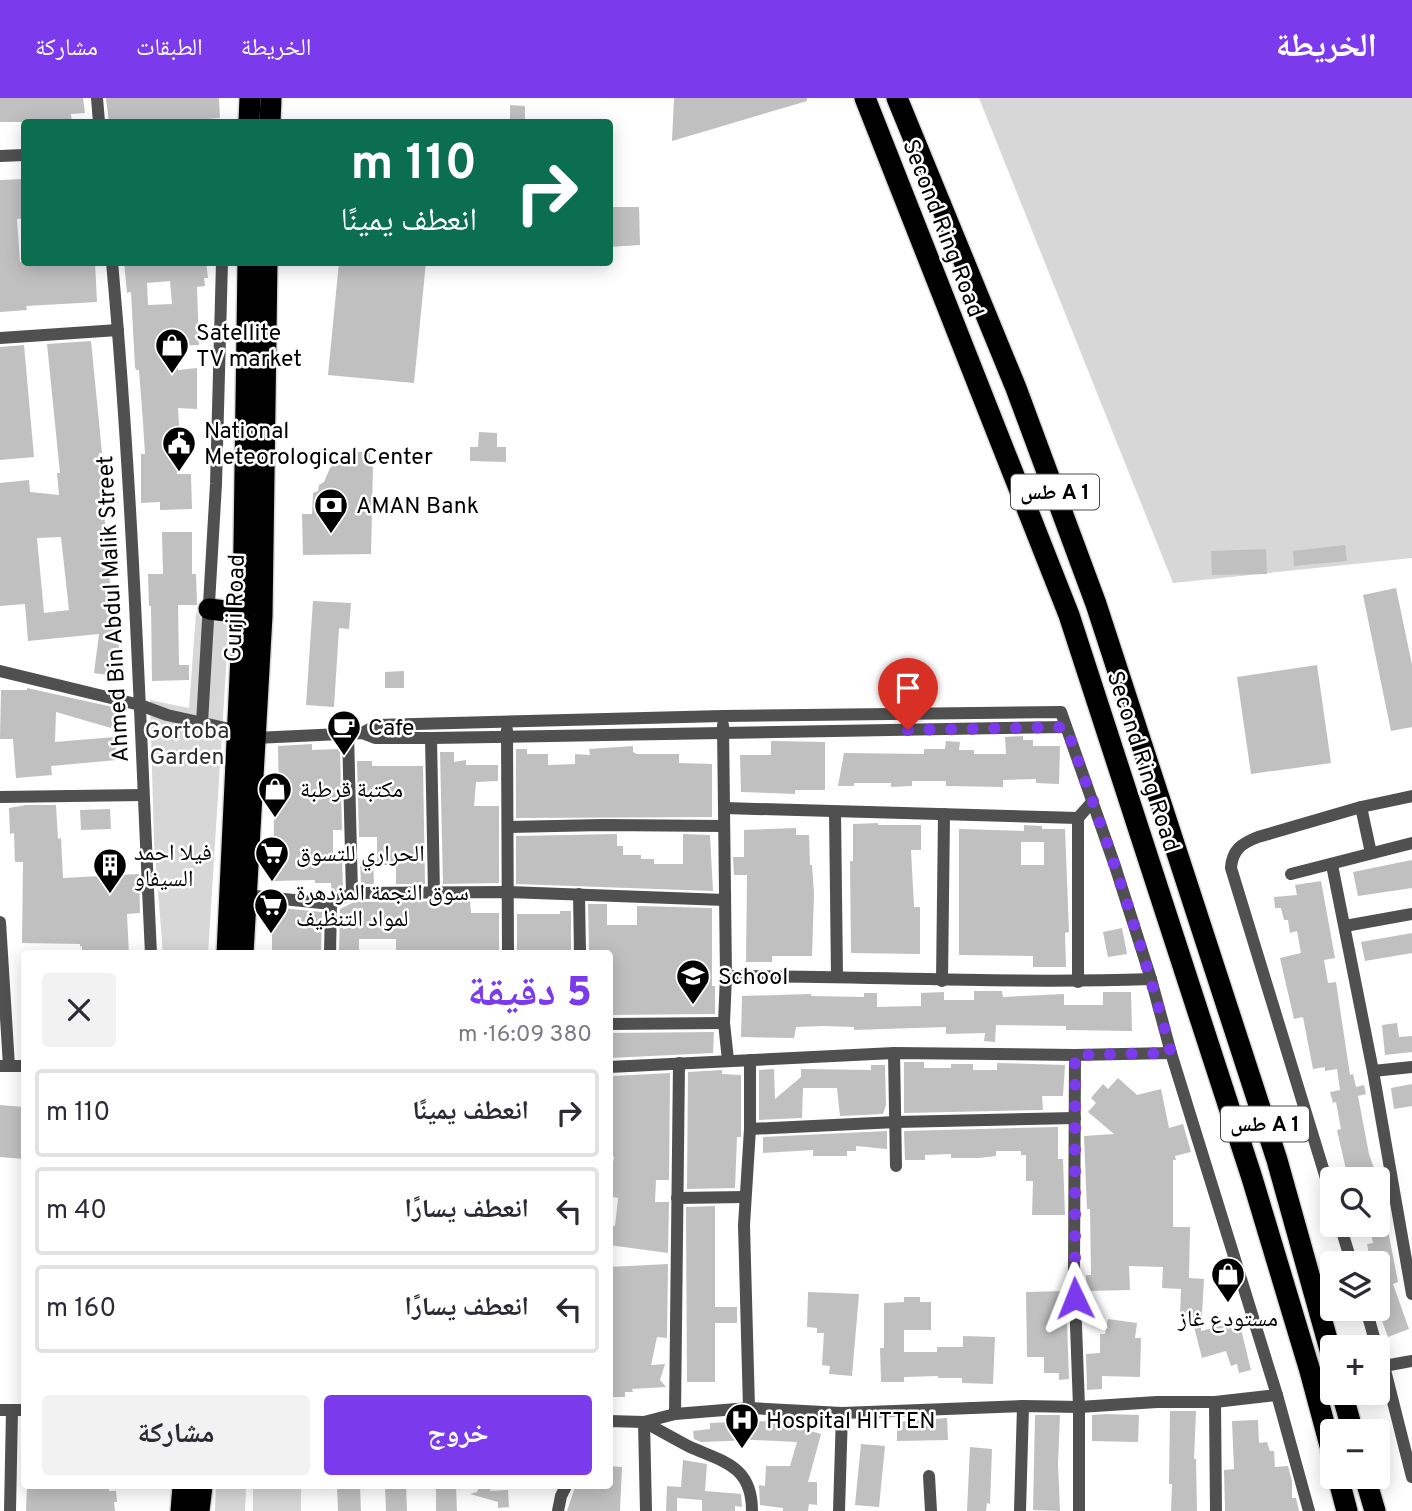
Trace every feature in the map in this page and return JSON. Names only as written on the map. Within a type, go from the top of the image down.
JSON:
[{"type":"highway","points":[[249,119],[250,98]]},
{"type":"highway","points":[[271,98],[271,119]]},
{"type":"highway","name":"Second Ring Road","points":[[863,98],[1069,615],[1252,1178],[1323,1419]]},
{"type":"highway","name":"Second Ring Road","points":[[897,98],[1016,388],[1096,604],[1277,1160],[1326,1335]]},
{"type":"highway","points":[[905,98],[922,158]]},
{"type":"highway","name":"Gurji Road","points":[[243,950],[247,734],[243,613],[248,266]]},
{"type":"highway","name":"Gurji Road","points":[[227,950],[247,734],[262,616],[267,266]]},
{"type":"highway","points":[[209,609],[243,613]]},
{"type":"highway","points":[[181,1511],[183,1489]]},
{"type":"highway","points":[[199,1511],[202,1489]]},
{"type":"highway","points":[[1341,1489],[1347,1511]]},
{"type":"highway","points":[[1369,1489],[1375,1511]]},
{"type":"street","points":[[97,98],[99,119]]},
{"type":"street","points":[[0,156],[21,155]]},
{"type":"street","name":"Ahmed Bin Abdul Malik Street","points":[[112,266],[140,705],[151,950]]},
{"type":"street","points":[[202,723],[216,484],[222,266]]},
{"type":"street","points":[[0,338],[118,330]]},
{"type":"street","points":[[0,671],[247,734],[362,733],[375,738],[431,738],[1066,727]]},
{"type":"street","points":[[362,733],[377,725],[506,721],[1061,712],[1151,979],[1171,1053],[1277,1395],[1309,1511]]},
{"type":"street","points":[[723,716],[726,976],[724,1023],[728,1060]]},
{"type":"street","points":[[506,721],[508,950]]},
{"type":"street","points":[[348,733],[352,893]]},
{"type":"street","points":[[431,738],[433,893]]},
{"type":"street","points":[[0,797],[143,795]]},
{"type":"street","points":[[1323,1167],[1231,868],[1232,860],[1243,842],[1361,807],[1412,796]]},
{"type":"street","points":[[1078,982],[1078,818],[1093,801]]},
{"type":"street","points":[[1361,807],[1371,852]]},
{"type":"street","points":[[724,808],[1078,818]]},
{"type":"street","points":[[835,812],[837,976]]},
{"type":"street","points":[[942,981],[944,814]]},
{"type":"street","points":[[508,827],[724,827]]},
{"type":"street","points":[[1291,873],[1412,844]]},
{"type":"street","points":[[1332,865],[1373,1071],[1412,1294]]},
{"type":"street","points":[[246,895],[331,904],[352,893],[506,892],[725,900]]},
{"type":"street","points":[[579,894],[580,950]]},
{"type":"street","points":[[330,950],[331,904]]},
{"type":"street","points":[[1345,926],[1412,914]]},
{"type":"street","points":[[0,922],[5,1066]]},
{"type":"street","points":[[726,976],[1078,982],[1151,979]]},
{"type":"street","points":[[613,1024],[724,1023]]},
{"type":"street","points":[[613,1067],[894,1053],[1171,1053]]},
{"type":"street","points":[[894,1053],[895,1166]]},
{"type":"street","points":[[1075,1055],[1074,1271],[1079,1407],[1079,1511]]},
{"type":"street","points":[[749,1408],[745,1197],[750,1129],[750,1060]]},
{"type":"street","points":[[675,1414],[679,1063]]},
{"type":"street","points":[[1373,1071],[1412,1067]]},
{"type":"street","points":[[750,1129],[1075,1118]]},
{"type":"street","points":[[677,1198],[745,1197]]},
{"type":"street","points":[[1390,1365],[1412,1361]]},
{"type":"street","points":[[1390,1390],[1412,1478]]},
{"type":"street","points":[[613,1421],[644,1422],[675,1414],[749,1408],[842,1413],[1215,1402],[1277,1395]]},
{"type":"street","points":[[1215,1402],[1216,1511]]},
{"type":"street","points":[[1020,1511],[1023,1406]]},
{"type":"street","points":[[10,1511],[12,1410]]},
{"type":"street","points":[[839,1511],[842,1413]]},
{"type":"street","points":[[644,1422],[646,1511]]},
{"type":"street","points":[[644,1422],[727,1462],[744,1476],[752,1497],[752,1511]]},
{"type":"street","points":[[929,1476],[931,1511]]},
{"type":"street","points":[[558,1511],[564,1489]]},
{"type":"green space","points":[[979,98],[1412,98],[1412,558],[1173,583]]},
{"type":"green space","name":"Gortoba Garden","points":[[196,613],[227,615],[229,622],[208,950],[163,950],[154,841],[150,700],[189,708]]},
{"type":"green space","points":[[216,1489],[246,1489],[245,1511],[215,1511]]},
{"type":"green space","points":[[253,1489],[301,1489],[301,1511],[253,1511]]},
{"type":"building","points":[[0,98],[83,98],[85,113],[71,114],[72,119],[21,119],[21,122],[0,122]]},
{"type":"building","points":[[106,98],[219,98],[220,118],[109,119]]},
{"type":"building","points":[[674,98],[807,98],[807,101],[672,141]]},
{"type":"building","points":[[510,105],[525,106],[525,119],[510,119]]},
{"type":"building","points":[[21,179],[21,218],[17,219],[21,266],[95,266],[97,302],[26,306],[27,310],[0,312],[0,180]]},
{"type":"building","points":[[613,207],[639,207],[640,245],[613,247]]},
{"type":"building","points":[[124,266],[206,266],[208,278],[204,278],[205,286],[197,287],[199,345],[177,346],[178,370],[197,368],[197,409],[178,408],[180,442],[177,442],[177,474],[191,474],[192,509],[160,510],[160,502],[141,503],[141,454],[145,454],[139,370],[135,367],[131,292],[127,293]],"holes":[[[170,281],[172,304],[148,305],[147,283]]]},
{"type":"building","points":[[339,266],[426,266],[414,383],[328,375]]},
{"type":"building","points":[[91,341],[102,453],[99,453],[112,606],[115,605],[120,659],[124,660],[121,677],[94,673],[99,634],[28,641],[25,604],[0,606],[0,483],[29,480],[30,492],[59,495],[57,473],[60,473],[47,344]],"holes":[[[61,537],[69,610],[44,613],[37,538]]]},
{"type":"building","points":[[24,345],[34,457],[0,460],[0,347]]},
{"type":"building","points":[[479,432],[497,433],[497,447],[506,447],[506,462],[470,461],[470,447],[478,447]]},
{"type":"building","points":[[341,452],[370,452],[370,463],[373,463],[371,554],[303,555],[302,514],[312,514],[313,493],[318,491],[330,468],[340,458]]},
{"type":"building","points":[[162,532],[192,532],[192,574],[196,574],[197,605],[178,605],[179,665],[189,665],[189,680],[152,681],[148,574],[163,574]]},
{"type":"building","points":[[1345,545],[1347,561],[1294,566],[1293,551]]},
{"type":"building","points":[[1266,549],[1267,574],[1212,575],[1211,551]]},
{"type":"building","points":[[1396,588],[1412,665],[1412,727],[1391,731],[1363,595]]},
{"type":"building","points":[[313,601],[351,603],[349,629],[339,628],[334,707],[306,705]]},
{"type":"building","points":[[1317,665],[1331,763],[1251,774],[1237,677]]},
{"type":"building","points":[[404,671],[404,688],[385,688],[385,672]]},
{"type":"building","points":[[27,688],[117,708],[111,728],[56,712],[55,742],[115,737],[117,760],[51,766],[52,775],[16,778],[13,739],[0,739],[1,690]]},
{"type":"building","points":[[1023,736],[1023,740],[1033,740],[1033,746],[1060,746],[1059,784],[1036,783],[1036,779],[1003,780],[1003,787],[946,786],[946,781],[912,781],[912,786],[891,787],[891,783],[838,786],[844,753],[924,754],[924,749],[945,749],[946,741],[960,742],[959,750],[974,750],[974,754],[1006,754],[1005,737]]},
{"type":"building","points":[[771,741],[825,742],[825,790],[795,790],[795,794],[741,792],[740,755],[771,755]]},
{"type":"building","points":[[312,744],[312,750],[340,749],[342,830],[333,830],[333,860],[342,860],[343,888],[332,894],[331,883],[315,883],[315,880],[273,881],[274,816],[276,797],[279,797],[278,746]]},
{"type":"building","points":[[633,746],[633,752],[637,754],[679,754],[679,763],[712,764],[712,817],[516,818],[516,749],[527,749],[527,754],[548,754],[548,765],[575,764],[575,754],[590,755],[589,749]]},
{"type":"building","points":[[440,752],[454,752],[454,762],[466,760],[466,765],[498,765],[498,781],[476,782],[474,806],[499,806],[499,883],[443,884]]},
{"type":"building","points":[[357,761],[372,761],[372,766],[423,766],[425,884],[396,884],[396,865],[377,865],[377,837],[359,837]]},
{"type":"building","points":[[56,805],[63,878],[139,874],[140,913],[127,914],[129,950],[82,950],[80,944],[22,943],[23,862],[15,862],[14,833],[10,834],[9,808]]},
{"type":"building","points":[[110,809],[111,829],[81,830],[80,810]]},
{"type":"building","points":[[853,824],[921,825],[921,850],[911,850],[914,907],[920,907],[920,954],[851,953],[850,861],[853,861]]},
{"type":"building","points":[[1024,825],[1042,826],[1042,829],[1065,829],[1069,932],[1065,933],[1066,967],[1033,967],[1033,956],[959,955],[959,829],[1024,831]],"holes":[[[1021,842],[1044,842],[1044,865],[1021,865]]]},
{"type":"building","points":[[796,828],[796,835],[809,835],[814,894],[812,956],[772,956],[772,962],[746,962],[747,875],[734,875],[733,857],[744,857],[744,830]]},
{"type":"building","points":[[617,834],[617,846],[623,846],[623,855],[641,855],[641,859],[654,859],[654,864],[683,864],[683,834],[710,835],[713,891],[516,884],[516,836]]},
{"type":"building","points":[[373,859],[374,884],[361,884],[360,860]]},
{"type":"building","points":[[1412,860],[1412,888],[1358,896],[1353,872]]},
{"type":"building","points":[[1321,881],[1335,958],[1324,960],[1328,983],[1336,982],[1350,1075],[1353,1074],[1356,1087],[1364,1085],[1366,1094],[1358,1096],[1374,1167],[1345,1167],[1337,1130],[1341,1129],[1336,1102],[1333,1103],[1330,1092],[1340,1090],[1337,1069],[1313,1069],[1303,1017],[1294,1019],[1280,958],[1301,953],[1297,931],[1290,933],[1288,920],[1284,920],[1281,908],[1275,908],[1274,897],[1297,895],[1295,885]]},
{"type":"building","points":[[470,901],[471,913],[499,913],[499,950],[396,950],[396,939],[359,939],[359,950],[339,950],[340,909],[354,902]]},
{"type":"building","points":[[588,904],[607,904],[607,925],[637,925],[637,906],[712,908],[712,986],[715,986],[715,1014],[613,1015],[613,950],[589,950]]},
{"type":"building","points":[[272,907],[322,912],[321,950],[272,950]]},
{"type":"building","points":[[560,911],[571,911],[571,950],[517,950],[517,914],[560,914]]},
{"type":"building","points":[[1122,928],[1127,954],[1108,957],[1103,932]]},
{"type":"building","points":[[1412,933],[1412,953],[1365,961],[1361,942]]},
{"type":"building","points":[[974,991],[1002,991],[1003,997],[1064,994],[1064,1005],[1103,1005],[1103,992],[1131,992],[1132,1031],[996,1025],[995,1042],[984,1041],[985,1033],[946,1034],[946,1027],[854,1030],[854,1027],[822,1026],[796,1027],[794,1038],[741,1037],[742,996],[811,994],[864,997],[864,993],[877,993],[877,1007],[921,1006],[921,993],[944,992],[944,1000],[974,1000]]},
{"type":"building","points":[[1397,1023],[1399,1037],[1412,1036],[1412,1052],[1385,1055],[1382,1025]]},
{"type":"building","points":[[714,1032],[713,1053],[613,1058],[613,1033]]},
{"type":"building","points":[[904,1062],[924,1062],[924,1068],[951,1068],[951,1064],[973,1064],[973,1070],[997,1070],[997,1063],[1065,1065],[1063,1096],[1042,1096],[1043,1110],[904,1113]]},
{"type":"building","points":[[871,1065],[885,1065],[886,1105],[883,1114],[840,1116],[837,1088],[803,1088],[802,1118],[759,1120],[759,1070],[774,1069],[775,1099],[801,1077],[801,1069],[871,1070]]},
{"type":"building","points":[[722,1070],[722,1074],[741,1075],[741,1137],[737,1137],[735,1188],[687,1189],[688,1072]]},
{"type":"building","points":[[670,1073],[669,1180],[656,1180],[655,1202],[669,1202],[668,1253],[613,1246],[618,1198],[613,1197],[613,1076]]},
{"type":"building","points":[[1118,1078],[1137,1095],[1161,1089],[1169,1128],[1183,1124],[1191,1152],[1175,1156],[1176,1160],[1173,1160],[1173,1227],[1190,1227],[1189,1278],[1204,1279],[1201,1331],[1239,1321],[1251,1370],[1239,1373],[1237,1364],[1231,1366],[1226,1351],[1202,1358],[1191,1315],[1180,1314],[1181,1289],[1162,1288],[1163,1267],[1129,1266],[1130,1290],[1087,1291],[1086,1275],[1091,1275],[1090,1209],[1087,1209],[1084,1136],[1114,1134],[1088,1112],[1096,1103],[1091,1098],[1103,1084],[1108,1089]]},
{"type":"building","points":[[1412,1084],[1412,1106],[1394,1109],[1391,1088]]},
{"type":"building","points":[[0,1105],[21,1107],[21,1159],[0,1157]]},
{"type":"building","points":[[1058,1127],[1058,1159],[1063,1159],[1065,1215],[1032,1215],[1033,1181],[1026,1181],[1026,1155],[1021,1155],[1021,1151],[996,1151],[996,1156],[979,1158],[951,1158],[951,1154],[925,1155],[925,1160],[905,1160],[904,1131]]},
{"type":"building","points":[[887,1131],[887,1149],[856,1146],[856,1151],[847,1151],[847,1156],[813,1156],[813,1150],[763,1153],[763,1137]]},
{"type":"building","points":[[715,1206],[715,1307],[737,1307],[737,1323],[715,1323],[715,1382],[687,1382],[686,1207]]},
{"type":"building","points":[[1372,1237],[1389,1237],[1398,1282],[1393,1284],[1409,1329],[1390,1336],[1382,1321],[1390,1321],[1390,1251],[1368,1251],[1367,1244],[1373,1243]]},
{"type":"building","points":[[668,1264],[667,1338],[657,1337],[651,1365],[665,1364],[660,1380],[666,1387],[632,1389],[633,1392],[625,1392],[625,1397],[613,1397],[613,1267]]},
{"type":"building","points":[[1066,1291],[1069,1379],[1059,1380],[1059,1373],[1044,1373],[1044,1357],[1027,1357],[1026,1292]]},
{"type":"building","points":[[808,1292],[859,1294],[852,1376],[829,1374],[830,1366],[822,1365],[824,1333],[817,1333],[817,1328],[807,1327]]},
{"type":"building","points":[[904,1297],[920,1297],[920,1302],[931,1302],[931,1330],[904,1330],[904,1352],[937,1352],[937,1347],[963,1347],[963,1336],[995,1337],[993,1384],[962,1383],[962,1378],[938,1376],[904,1377],[904,1382],[881,1382],[880,1348],[884,1348],[884,1303],[904,1302]]},
{"type":"building","points":[[1108,1319],[1137,1323],[1135,1338],[1141,1338],[1140,1377],[1102,1376],[1102,1389],[1087,1390],[1086,1354],[1100,1353],[1100,1334],[1105,1334]]},
{"type":"building","points":[[1170,1411],[1196,1411],[1194,1459],[1197,1511],[1171,1511]]},
{"type":"building","points":[[1035,1415],[1060,1415],[1060,1511],[1033,1510]]},
{"type":"building","points":[[1092,1415],[1139,1415],[1138,1442],[1092,1441]]},
{"type":"building","points":[[947,1418],[948,1440],[897,1441],[897,1422]]},
{"type":"building","points":[[1258,1420],[1259,1443],[1267,1442],[1270,1451],[1274,1451],[1275,1467],[1288,1466],[1292,1481],[1292,1498],[1296,1498],[1299,1511],[1225,1511],[1224,1470],[1234,1469],[1232,1421]]},
{"type":"building","points":[[790,1422],[790,1425],[821,1434],[808,1482],[817,1482],[817,1505],[809,1504],[808,1511],[783,1511],[783,1508],[760,1505],[759,1485],[765,1486],[766,1466],[790,1466],[797,1442],[701,1442],[694,1439],[693,1431],[710,1429],[710,1423]]},
{"type":"building","points":[[861,1444],[885,1446],[879,1507],[855,1505]]},
{"type":"building","points":[[970,1447],[992,1449],[990,1504],[987,1503],[986,1511],[967,1511]]},
{"type":"building","points":[[683,1460],[707,1464],[705,1491],[741,1494],[742,1507],[735,1506],[735,1511],[702,1511],[702,1500],[677,1498],[677,1511],[666,1511],[667,1486],[681,1487]]},
{"type":"building","points":[[613,1466],[622,1467],[620,1511],[567,1511],[574,1489],[613,1489]]},
{"type":"building","points":[[27,1489],[116,1491],[115,1511],[26,1511]]},
{"type":"building","points":[[337,1489],[360,1489],[361,1511],[338,1511]]},
{"type":"building","points":[[385,1489],[406,1489],[407,1511],[386,1511]]},
{"type":"building","points":[[436,1489],[456,1489],[457,1511],[436,1511]]},
{"type":"building","points":[[478,1489],[508,1490],[509,1507],[498,1508],[498,1502],[470,1494]]},
{"type":"place","name":"Satellite TV market","points":[[172,375]]},
{"type":"place","name":"National Meteorological Center","points":[[179,473]]},
{"type":"place","name":"AMAN Bank","points":[[331,535]]},
{"type":"place","name":"Cafe","points":[[344,757]]},
{"type":"place","name":"مكتبة قرطبة","points":[[275,819]]},
{"type":"place","name":"الحراري للتسوق","points":[[272,883]]},
{"type":"place","name":"فيلا احمد السيفاو","points":[[110,895]]},
{"type":"place","name":"سوق النجمة المزدهرة لمواد التنظيف","points":[[271,935]]},
{"type":"place","name":"School","points":[[693,1006]]},
{"type":"place","name":"مستودع غاز","points":[[1228,1304]]},
{"type":"place","name":"Hospital HITTEN","points":[[742,1450]]},
{"type":"route","points":[[908,730],[1066,727],[1151,979],[1171,1053],[1075,1055],[1075,1298]]}]
